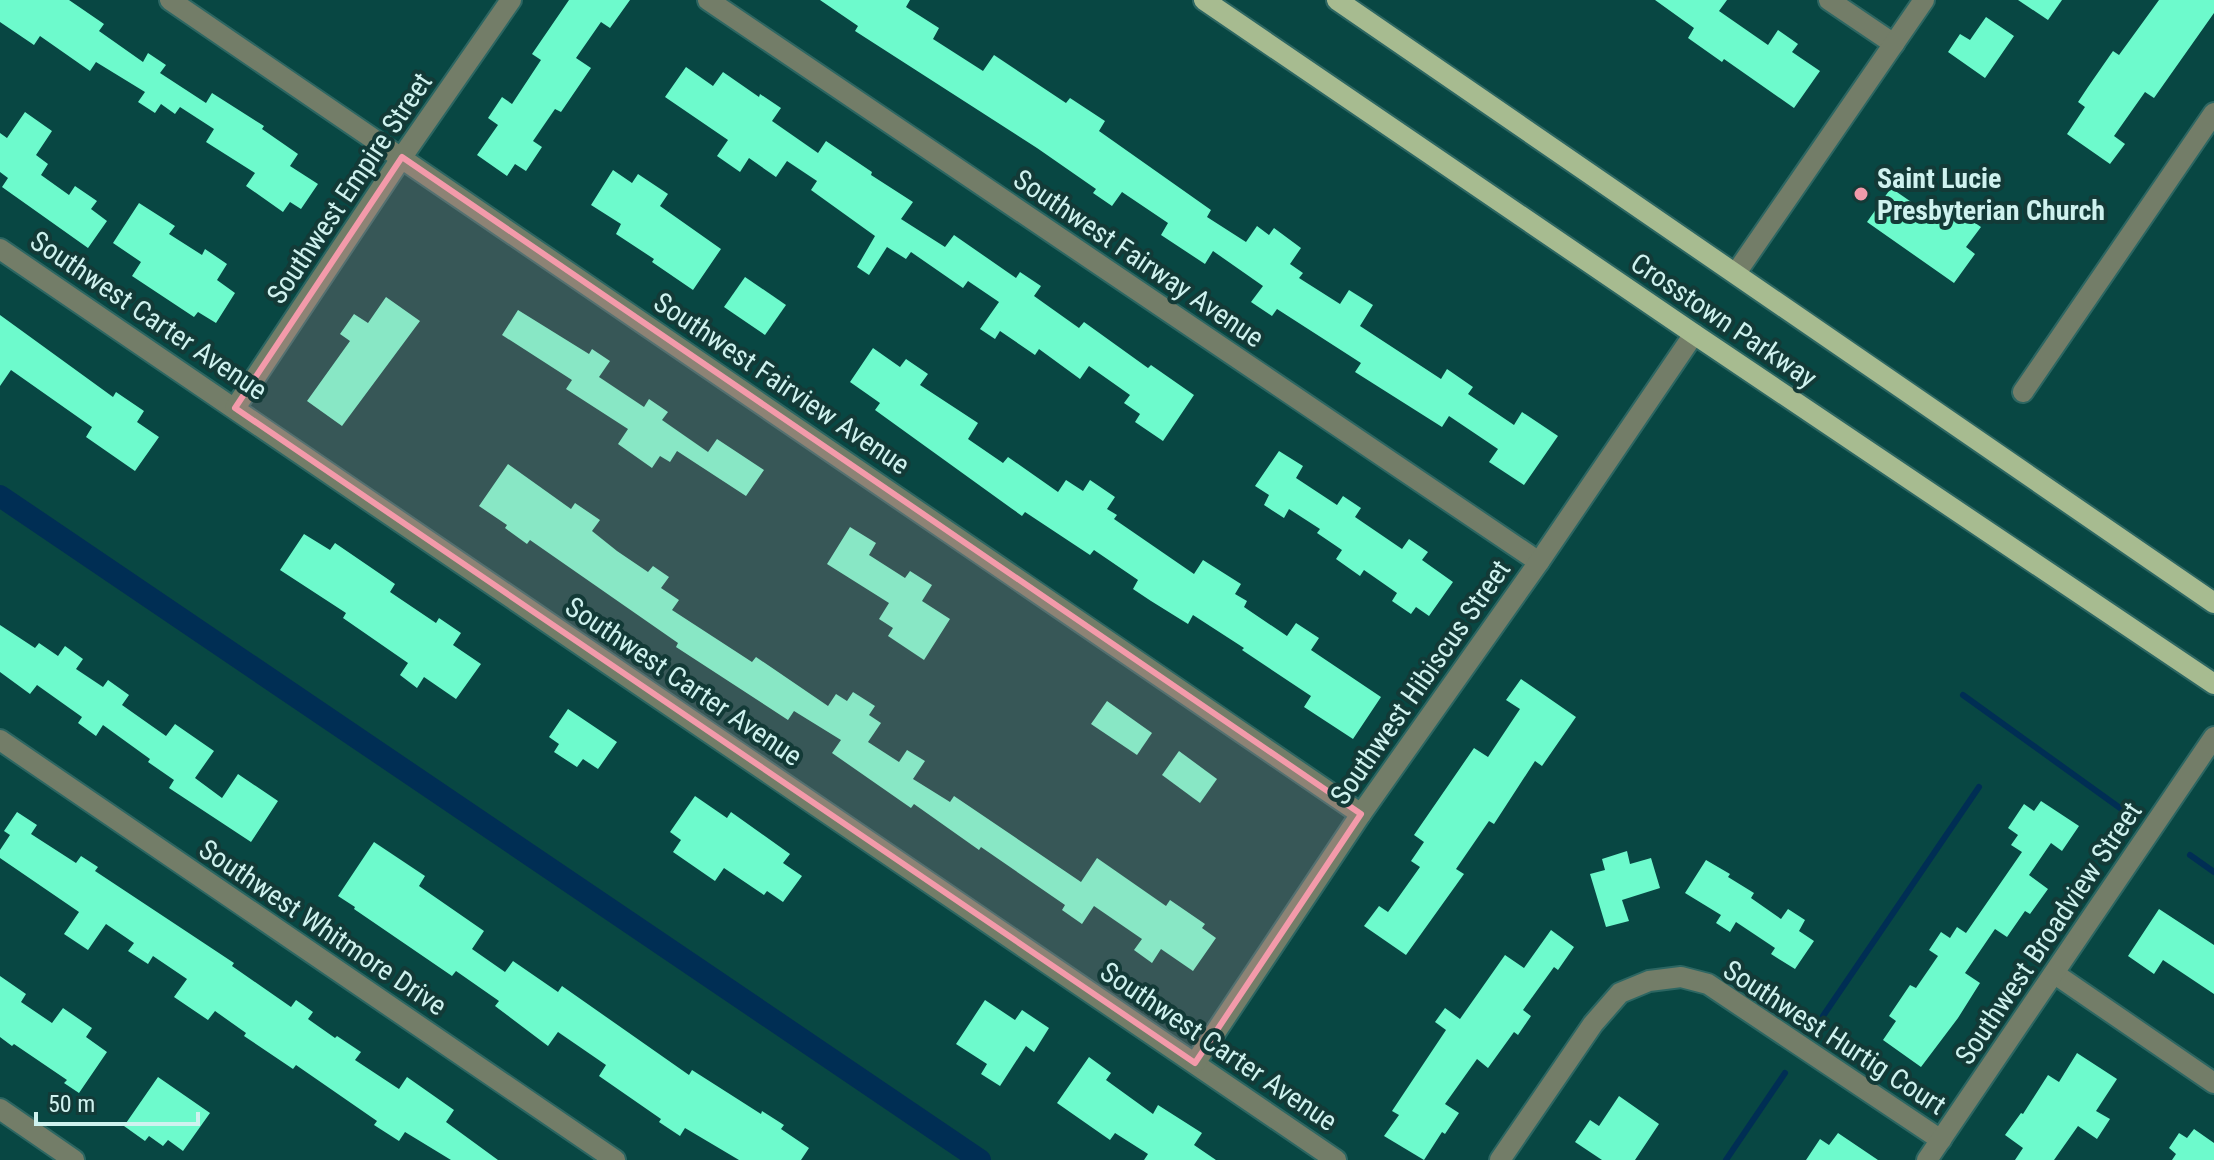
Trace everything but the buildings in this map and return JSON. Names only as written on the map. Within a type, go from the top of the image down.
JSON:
[{"type":"main road","name":"Crosstown Parkway","points":[[1204,0],[2214,684]]},
{"type":"main road","name":"Crosstown Parkway","points":[[1337,0],[2214,603]]},
{"type":"street","name":"Southwest Fairview Avenue","points":[[170,0],[1361,814]]},
{"type":"street","name":"Southwest Empire Street","points":[[235,408],[511,0]]},
{"type":"street","name":"Southwest Fairway Avenue","points":[[708,0],[1539,562]]},
{"type":"street","points":[[1829,0],[1894,44]]},
{"type":"street","points":[[1736,273],[1924,0]]},
{"type":"street","points":[[2023,392],[2214,113]]},
{"type":"street","name":"Southwest Carter Avenue","points":[[0,249],[1336,1160]]},
{"type":"street","name":"Southwest Hibiscus Street","points":[[1195,1063],[1361,814],[1539,562],[1694,334]]},
{"type":"street","name":"Southwest Broadview Street","points":[[1927,1160],[2214,737]]},
{"type":"street","name":"Southwest Whitmore Drive","points":[[0,740],[615,1160]]},
{"type":"street","points":[[2055,974],[2214,1083]]},
{"type":"street","name":"Southwest Hurtig Court","points":[[1500,1160],[1593,1024],[1620,993],[1649,981],[1681,977],[1708,984],[1941,1140]]},
{"type":"street","points":[[0,1109],[74,1160]]},
{"type":"highlighted area","points":[[402,157],[1361,814],[1195,1063],[235,408]]},
{"type":"waterway","points":[[0,496],[980,1160]]},
{"type":"waterway","points":[[1963,695],[2120,808]]},
{"type":"waterway","points":[[1823,1016],[1979,787]]},
{"type":"waterway","points":[[2190,855],[2214,872]]},
{"type":"waterway","points":[[1726,1160],[1785,1073]]},
{"type":"place","name":"Saint Lucie Presbyterian Church","points":[[1861,194]]}]
